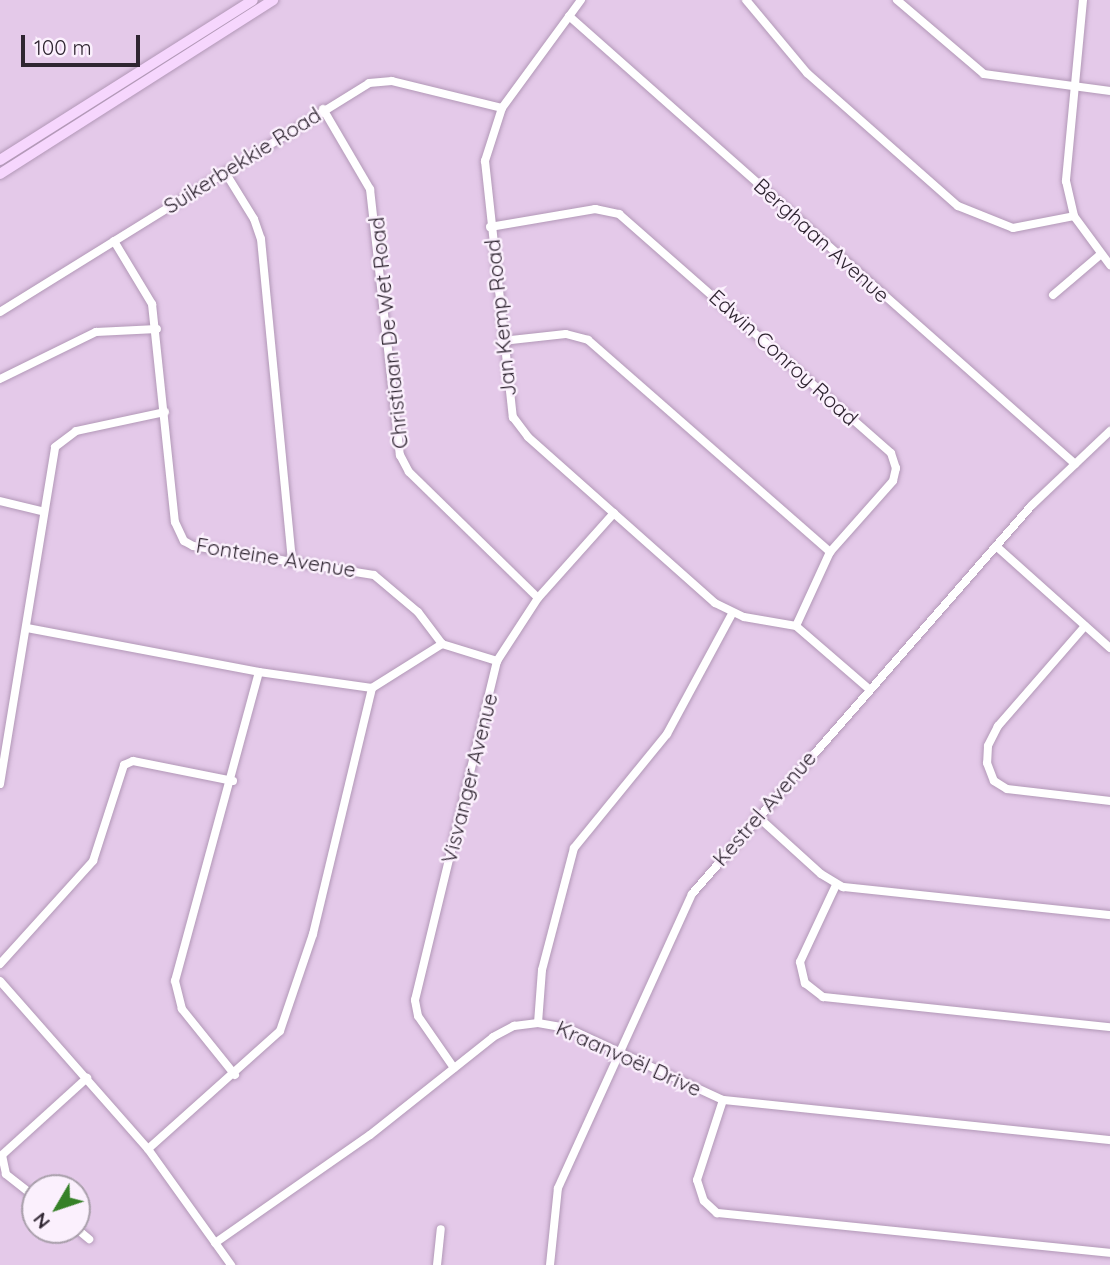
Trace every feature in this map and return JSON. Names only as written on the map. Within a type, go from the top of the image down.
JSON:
[{"type":"main road","points":[[0,158],[253,0]]},
{"type":"main road","points":[[0,174],[273,0]]},
{"type":"street","name":"Jan Kemp Road","points":[[581,0],[502,108],[485,161],[508,398],[516,424],[732,614],[796,626]]},
{"type":"street","points":[[746,0],[807,73],[958,206],[1013,228],[1074,216]]},
{"type":"street","points":[[897,0],[984,74],[1075,89],[1110,91]]},
{"type":"street","points":[[1083,0],[1066,181],[1074,216],[1110,265]]},
{"type":"street","name":"Berghaan Avenue","points":[[569,16],[1074,464]]},
{"type":"street","name":"Suikerbekkie Road","points":[[0,312],[323,109],[381,80],[502,108]]},
{"type":"street","name":"Christiaan De Wet Road","points":[[323,109],[370,189],[400,455],[409,472],[538,598]]},
{"type":"street","points":[[225,172],[261,239],[292,559]]},
{"type":"street","name":"Edwin Conroy Road","points":[[490,227],[595,209],[619,214],[887,449],[895,463],[892,481],[830,552],[796,626]]},
{"type":"street","name":"Fonteine Avenue","points":[[114,241],[148,294],[157,329],[175,522],[184,541],[193,546],[350,568],[382,580],[418,612],[442,645]]},
{"type":"street","points":[[1053,295],[1101,254]]},
{"type":"street","points":[[0,379],[96,332],[157,329]]},
{"type":"street","points":[[502,341],[566,334],[588,340],[830,552]]},
{"type":"street","points":[[0,784],[27,628],[41,511],[55,447],[62,439],[76,431],[165,412]]},
{"type":"street","name":"Kestrel Avenue","points":[[550,1265],[558,1188],[618,1051],[692,894],[757,816],[996,546],[1074,464],[1110,431]]},
{"type":"street","points":[[0,502],[41,511]]},
{"type":"street","name":"Visvanger Avenue","points":[[454,1068],[418,1016],[415,1000],[497,660],[538,598],[614,513]]},
{"type":"street","points":[[996,546],[1110,648]]},
{"type":"street","points":[[538,1023],[542,970],[574,848],[667,734],[732,614]]},
{"type":"street","points":[[796,626],[869,689]]},
{"type":"street","points":[[1085,626],[998,726],[988,746],[987,763],[994,781],[1007,789],[1110,801]]},
{"type":"street","points":[[27,628],[259,672],[372,688],[442,645],[497,660]]},
{"type":"street","points":[[235,1075],[182,1009],[174,989],[233,781],[259,672]]},
{"type":"street","points":[[148,1150],[271,1042],[282,1025],[313,934],[372,688]]},
{"type":"street","points":[[0,964],[93,861],[124,765],[133,761],[233,781]]},
{"type":"street","points":[[757,816],[836,885],[1110,915]]},
{"type":"street","points":[[836,885],[800,962],[805,983],[823,997],[1110,1027]]},
{"type":"street","points":[[0,981],[148,1150],[231,1265]]},
{"type":"street","name":"Kraanvoël Drive","points":[[215,1242],[370,1135],[454,1068],[513,1026],[538,1023],[567,1028],[723,1100],[1110,1140]]},
{"type":"street","points":[[21,1186],[6,1174],[2,1155],[87,1078]]},
{"type":"street","points":[[723,1100],[698,1180],[704,1201],[717,1213],[1110,1254]]},
{"type":"street","points":[[437,1265],[441,1229]]}]
